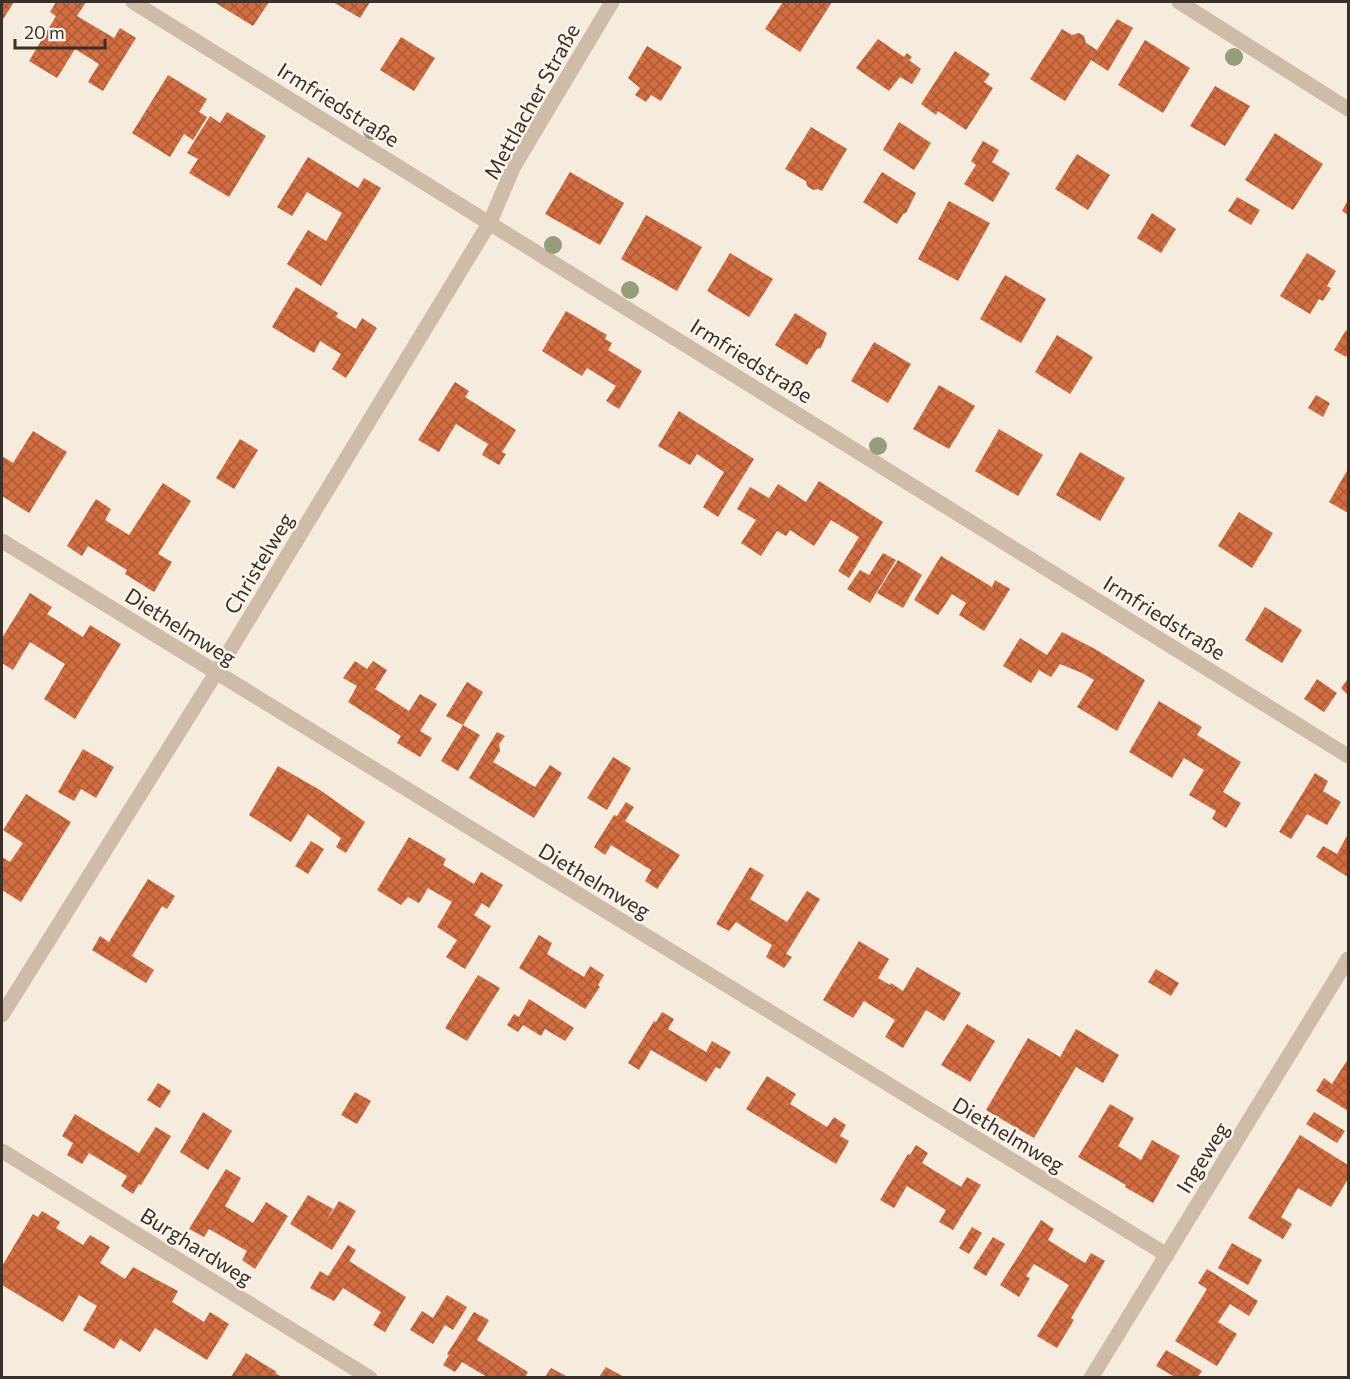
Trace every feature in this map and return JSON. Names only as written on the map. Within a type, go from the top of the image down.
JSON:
[{"type":"street","name":"Irmfriedstraße","points":[[133,2],[1348,756]]},
{"type":"street","name":"Mettlacher Straße","points":[[490,222],[513,168],[612,2]]},
{"type":"street","points":[[1179,2],[1348,109]]},
{"type":"street","name":"Christelweg","points":[[2,1016],[216,673],[490,222]]},
{"type":"street","name":"Diethelmweg","points":[[2,541],[1167,1255]]},
{"type":"street","name":"Ingeweg","points":[[1091,1377],[1348,959]]},
{"type":"street","name":"Burghardweg","points":[[2,1151],[370,1377]]},
{"type":"building","points":[[2,2],[14,2],[2,21]]},
{"type":"building","points":[[56,2],[86,2],[77,16],[114,38],[120,28],[136,38],[103,91],[88,82],[99,64],[75,49],[57,78],[29,61],[56,16],[50,12]]},
{"type":"building","points":[[214,2],[269,2],[253,26]]},
{"type":"building","points":[[333,2],[370,2],[360,18]]},
{"type":"building","points":[[783,2],[832,2],[800,52],[765,29]]},
{"type":"building","points":[[1117,19],[1133,28],[1108,71],[1091,60],[1065,101],[1030,79],[1062,29],[1072,35],[1079,33],[1084,36],[1086,43],[1097,50]]},
{"type":"building","points":[[401,37],[435,58],[414,91],[380,70]]},
{"type":"building","points":[[878,39],[904,57],[907,53],[912,57],[909,60],[921,69],[912,84],[900,77],[889,91],[856,68]]},
{"type":"building","points":[[1145,40],[1190,68],[1163,113],[1118,85]]},
{"type":"building","points":[[647,46],[682,67],[661,101],[651,95],[646,102],[635,95],[640,88],[628,78]]},
{"type":"building","points":[[955,51],[990,74],[984,82],[993,88],[966,130],[938,111],[936,115],[921,104]]},
{"type":"building","points":[[168,75],[207,99],[199,112],[207,117],[193,140],[184,134],[170,157],[132,133]]},
{"type":"building","points":[[1215,86],[1250,106],[1225,146],[1190,126]]},
{"type":"building","points":[[227,112],[266,136],[229,197],[189,173],[198,159],[187,153],[210,116],[220,123]]},
{"type":"building","points":[[899,122],[931,143],[914,170],[883,150]]},
{"type":"building","points":[[811,127],[847,149],[822,191],[813,190],[807,186],[806,181],[785,169]]},
{"type":"building","points":[[1275,133],[1323,164],[1293,210],[1245,180]]},
{"type":"building","points":[[983,141],[999,150],[992,162],[1010,173],[993,202],[964,184],[976,165],[971,161]]},
{"type":"building","points":[[1077,154],[1110,175],[1088,210],[1055,189]]},
{"type":"building","points":[[308,157],[358,188],[364,178],[381,188],[321,286],[287,264],[308,230],[326,241],[342,213],[307,192],[292,216],[277,207]]},
{"type":"building","points":[[570,172],[624,203],[600,245],[545,214]]},
{"type":"building","points":[[882,172],[916,193],[906,213],[897,224],[863,202]]},
{"type":"building","points":[[1237,197],[1260,210],[1251,225],[1228,211]]},
{"type":"building","points":[[1348,200],[1348,215],[1342,211]]},
{"type":"building","points":[[949,201],[990,223],[958,281],[918,259]]},
{"type":"building","points":[[1152,213],[1176,229],[1161,253],[1137,238]]},
{"type":"building","points":[[646,215],[702,247],[677,291],[621,259]]},
{"type":"building","points":[[730,253],[773,279],[749,317],[707,291]]},
{"type":"building","points":[[1307,253],[1336,271],[1327,286],[1331,288],[1323,301],[1319,299],[1310,314],[1280,296]]},
{"type":"building","points":[[1005,275],[1046,299],[1021,343],[980,319]]},
{"type":"building","points":[[296,287],[338,313],[336,317],[356,329],[362,318],[377,328],[346,378],[332,369],[341,354],[320,341],[314,353],[272,327]]},
{"type":"building","points":[[566,311],[607,335],[605,339],[612,343],[608,350],[642,371],[619,409],[606,401],[616,386],[587,368],[582,376],[542,351]]},
{"type":"building","points":[[795,313],[827,333],[821,348],[817,349],[807,365],[775,345]]},
{"type":"building","points":[[1346,330],[1348,331],[1348,353],[1346,357],[1334,350]]},
{"type":"building","points":[[1057,335],[1093,357],[1070,394],[1035,372]]},
{"type":"building","points":[[874,342],[911,364],[888,403],[851,381]]},
{"type":"building","points":[[455,382],[469,391],[465,397],[516,430],[502,452],[506,454],[499,465],[482,455],[488,444],[456,424],[439,452],[418,440]]},
{"type":"building","points":[[939,385],[975,406],[949,449],[913,429]]},
{"type":"building","points":[[1316,395],[1330,403],[1323,417],[1308,408]]},
{"type":"building","points":[[679,411],[754,459],[718,517],[703,507],[724,472],[697,454],[690,465],[658,446]]},
{"type":"building","points":[[999,429],[1043,455],[1018,496],[975,471]]},
{"type":"building","points":[[33,431],[67,452],[29,513],[2,496],[2,456],[13,463]]},
{"type":"building","points":[[240,439],[258,450],[234,489],[216,478]]},
{"type":"building","points":[[1080,452],[1125,478],[1100,521],[1056,495]]},
{"type":"building","points":[[1348,469],[1348,513],[1329,502]]},
{"type":"building","points":[[819,481],[883,522],[849,578],[838,571],[859,537],[831,520],[814,546],[790,530],[786,536],[777,531],[761,556],[741,543],[756,520],[737,509],[750,487],[769,498],[778,484],[806,502]]},
{"type":"building","points":[[163,483],[191,501],[158,554],[172,562],[154,592],[125,574],[127,570],[88,546],[82,556],[67,546],[96,499],[111,509],[105,520],[129,535]]},
{"type":"building","points":[[1239,512],[1273,533],[1252,568],[1218,546]]},
{"type":"building","points":[[883,553],[896,560],[870,603],[847,589],[860,570],[869,575]]},
{"type":"building","points":[[941,556],[992,587],[995,580],[1010,589],[984,631],[959,615],[966,603],[952,594],[938,615],[914,600]]},
{"type":"building","points":[[898,560],[922,575],[903,608],[877,593]]},
{"type":"building","points":[[30,593],[52,607],[47,614],[83,637],[90,625],[121,644],[75,719],[44,699],[65,664],[30,642],[13,670],[2,663],[2,638]]},
{"type":"building","points":[[1265,607],[1302,630],[1282,663],[1245,640]]},
{"type":"building","points":[[1062,632],[1095,649],[1145,680],[1117,731],[1077,707],[1094,680],[1082,673],[1060,664],[1051,677],[1039,670],[1031,683],[1003,666],[1020,638],[1047,655]]},
{"type":"building","points":[[355,661],[367,669],[373,661],[387,670],[375,689],[409,711],[420,694],[437,704],[420,731],[432,738],[420,757],[397,743],[401,736],[348,702],[357,686],[343,678]]},
{"type":"building","points":[[1317,679],[1337,693],[1324,712],[1304,699]]},
{"type":"building","points":[[1348,679],[1348,695],[1341,688]]},
{"type":"building","points":[[467,682],[483,692],[463,725],[446,716]]},
{"type":"building","points":[[1159,701],[1202,727],[1197,735],[1241,762],[1223,792],[1241,803],[1226,828],[1212,819],[1216,811],[1189,795],[1204,770],[1184,758],[1172,778],[1129,752]]},
{"type":"building","points":[[463,725],[480,735],[458,771],[441,761]]},
{"type":"building","points":[[497,732],[505,736],[499,744],[500,751],[493,762],[535,787],[550,765],[562,773],[534,818],[469,778]]},
{"type":"building","points":[[83,749],[114,767],[96,798],[81,789],[74,801],[58,792]]},
{"type":"building","points":[[613,757],[631,768],[607,810],[587,798]]},
{"type":"building","points":[[278,766],[320,790],[365,822],[346,853],[336,847],[341,838],[308,814],[291,842],[249,815]]},
{"type":"building","points":[[1315,773],[1328,781],[1323,791],[1341,802],[1327,825],[1307,814],[1291,839],[1279,832]]},
{"type":"building","points":[[26,794],[71,822],[21,902],[2,890],[2,857],[10,862],[23,843],[3,830]]},
{"type":"building","points":[[626,802],[634,807],[625,821],[680,855],[657,889],[645,881],[651,870],[611,845],[605,855],[594,847],[614,815],[617,816]]},
{"type":"building","points":[[1348,834],[1348,877],[1316,857],[1323,846],[1337,854]]},
{"type":"building","points":[[409,837],[446,859],[443,865],[474,884],[481,872],[503,885],[489,908],[482,903],[474,915],[491,926],[465,969],[446,957],[457,940],[437,927],[452,902],[428,888],[419,903],[408,897],[401,905],[377,890]]},
{"type":"building","points":[[311,841],[324,849],[308,874],[295,866]]},
{"type":"building","points":[[750,867],[764,875],[750,899],[787,922],[807,891],[820,899],[786,954],[792,957],[784,968],[766,957],[772,945],[736,922],[729,931],[716,924]]},
{"type":"building","points":[[148,879],[175,896],[167,909],[162,906],[132,956],[154,970],[146,983],[92,950],[100,936],[109,942]]},
{"type":"building","points":[[539,935],[552,943],[547,954],[584,977],[590,966],[604,975],[598,985],[600,987],[585,1009],[519,968]]},
{"type":"building","points":[[859,941],[889,959],[878,978],[890,985],[891,983],[903,991],[917,967],[961,993],[944,1021],[926,1010],[903,1048],[885,1037],[895,1020],[864,1001],[853,1018],[823,1000]]},
{"type":"building","points":[[1156,969],[1179,983],[1171,996],[1148,982]]},
{"type":"building","points":[[478,975],[500,988],[467,1041],[445,1028]]},
{"type":"building","points":[[529,999],[574,1028],[565,1041],[545,1029],[541,1036],[523,1025],[518,1032],[507,1025],[514,1014],[519,1017]]},
{"type":"building","points":[[662,1012],[674,1019],[668,1029],[706,1052],[712,1041],[731,1052],[720,1069],[716,1067],[706,1082],[651,1050],[639,1070],[628,1063]]},
{"type":"building","points":[[967,1024],[995,1041],[970,1082],[941,1065]]},
{"type":"building","points":[[1076,1029],[1119,1055],[1103,1083],[1076,1067],[1034,1138],[986,1110],[1028,1038],[1060,1057]]},
{"type":"building","points":[[1348,1059],[1348,1111],[1316,1091],[1324,1078],[1332,1084]]},
{"type":"building","points":[[767,1076],[796,1094],[790,1104],[827,1127],[834,1117],[846,1125],[840,1136],[849,1141],[836,1164],[746,1109]]},
{"type":"building","points":[[158,1083],[171,1091],[160,1108],[147,1100]]},
{"type":"building","points":[[355,1092],[371,1101],[357,1124],[341,1115]]},
{"type":"building","points":[[1110,1104],[1134,1118],[1118,1146],[1141,1160],[1152,1140],[1180,1156],[1153,1203],[1078,1157]]},
{"type":"building","points":[[203,1112],[232,1131],[208,1170],[180,1152]]},
{"type":"building","points":[[1314,1112],[1345,1131],[1337,1143],[1306,1124]]},
{"type":"building","points":[[75,1114],[139,1153],[156,1127],[171,1136],[133,1194],[121,1186],[127,1176],[89,1153],[82,1164],[67,1155],[73,1143],[62,1136]]},
{"type":"building","points":[[1300,1135],[1348,1165],[1348,1179],[1331,1207],[1298,1188],[1281,1217],[1292,1224],[1283,1239],[1248,1218]]},
{"type":"building","points":[[916,1145],[928,1153],[922,1163],[961,1187],[967,1177],[981,1185],[953,1230],[939,1222],[946,1210],[907,1186],[894,1208],[880,1200]]},
{"type":"building","points":[[226,1169],[241,1178],[225,1206],[253,1223],[266,1202],[288,1216],[255,1269],[242,1260],[247,1251],[209,1229],[204,1237],[189,1229]]},
{"type":"building","points":[[308,1195],[333,1209],[326,1222],[339,1201],[356,1211],[332,1250],[290,1224]]},
{"type":"building","points":[[42,1211],[60,1222],[56,1228],[83,1245],[90,1235],[110,1247],[100,1263],[125,1279],[133,1267],[178,1291],[172,1302],[204,1322],[210,1312],[229,1324],[207,1360],[155,1328],[140,1352],[120,1339],[114,1349],[83,1330],[97,1306],[79,1295],[63,1322],[2,1285],[2,1266],[33,1214],[38,1217]]},
{"type":"building","points":[[1041,1220],[1054,1229],[1048,1240],[1085,1263],[1091,1253],[1105,1261],[1071,1318],[1074,1320],[1057,1348],[1037,1336],[1069,1285],[1034,1264],[1026,1276],[1030,1278],[1019,1297],[1000,1285]]},
{"type":"building","points":[[972,1227],[982,1233],[969,1254],[959,1248]]},
{"type":"building","points":[[993,1237],[1005,1244],[986,1276],[973,1268]]},
{"type":"building","points":[[1232,1243],[1262,1260],[1248,1285],[1218,1268]]},
{"type":"building","points":[[348,1245],[356,1250],[349,1261],[406,1297],[385,1332],[373,1325],[381,1312],[343,1288],[334,1301],[310,1288],[320,1271],[328,1276]]},
{"type":"building","points":[[1207,1269],[1258,1301],[1249,1316],[1230,1304],[1218,1322],[1237,1334],[1217,1366],[1175,1341],[1207,1289],[1198,1283]]},
{"type":"building","points":[[447,1295],[467,1307],[453,1330],[445,1325],[433,1344],[410,1330],[422,1311],[433,1318]]},
{"type":"building","points":[[474,1312],[489,1320],[477,1340],[528,1372],[525,1377],[487,1377],[462,1362],[455,1372],[443,1365],[449,1355],[447,1354]]},
{"type":"building","points":[[1166,1350],[1202,1371],[1198,1377],[1175,1377],[1156,1366]]},
{"type":"building","points":[[246,1353],[277,1372],[275,1373],[282,1377],[231,1377]]},
{"type":"building","points":[[606,1367],[624,1377],[599,1377]]},
{"type":"building","points":[[551,1368],[568,1377],[545,1377]]}]
